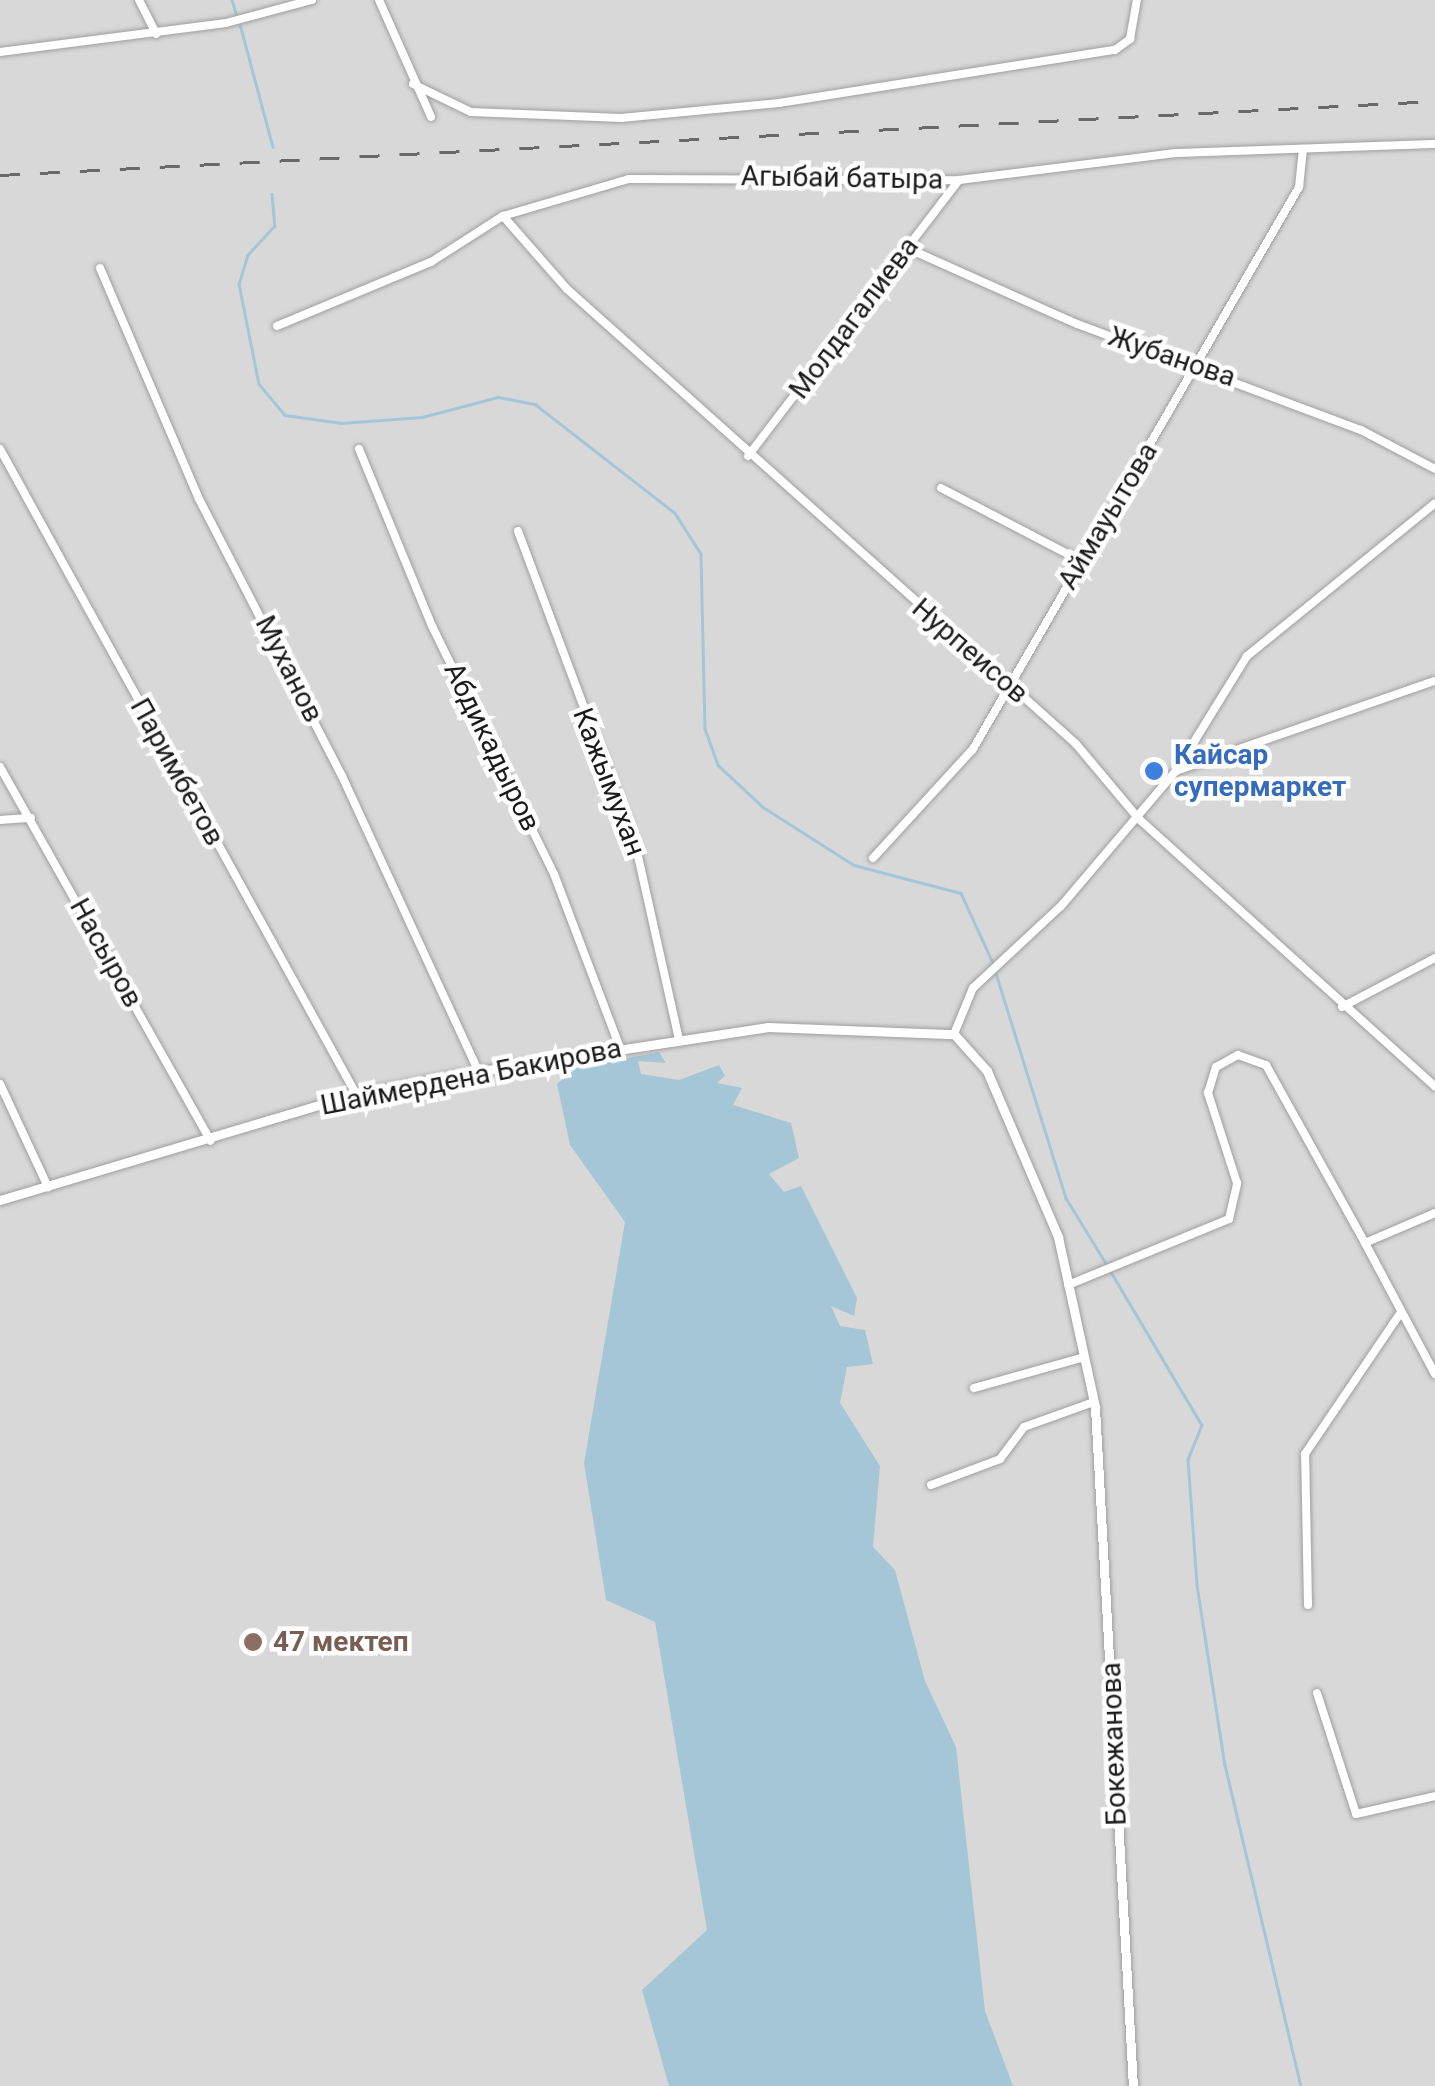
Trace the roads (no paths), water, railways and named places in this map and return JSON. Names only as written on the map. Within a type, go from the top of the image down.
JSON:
[{"type":"street","points":[[140,0],[156,34]]},
{"type":"street","points":[[0,52],[226,23],[312,0]]},
{"type":"street","points":[[379,0],[413,84],[431,117]]},
{"type":"street","points":[[413,84],[471,112],[621,118],[778,104],[1114,50],[1132,31],[1136,0]]},
{"type":"street","name":"Агыбай батыра","points":[[277,326],[430,262],[503,216],[629,179],[959,180],[1175,153],[1435,144]]},
{"type":"street","name":"Аймауытова","points":[[872,858],[973,749],[1298,187],[1303,150]]},
{"type":"street","name":"Молдагалиева","points":[[748,456],[959,180]]},
{"type":"street","name":"Нурпеисов","points":[[503,216],[567,289],[748,456],[1008,683],[1139,819],[1435,1086]]},
{"type":"street","name":"Жубанова","points":[[908,248],[1435,470]]},
{"type":"street","name":"Муханов","points":[[100,268],[199,499],[342,776],[478,1071]]},
{"type":"street","name":"Паримбетов","points":[[0,449],[356,1094]]},
{"type":"street","name":"Абдикадыров","points":[[358,449],[432,626],[554,874],[620,1048]]},
{"type":"street","points":[[942,488],[1081,561]]},
{"type":"street","points":[[954,1034],[964,1004],[988,976],[1005,963],[1139,819],[1176,771],[1248,656],[1435,503]]},
{"type":"street","name":"Кажымухан","points":[[518,531],[636,847],[678,1039]]},
{"type":"street","points":[[1176,771],[1435,681]]},
{"type":"street","name":"Насыров","points":[[0,768],[211,1141]]},
{"type":"street","points":[[0,820],[31,818]]},
{"type":"street","points":[[1342,1006],[1435,958]]},
{"type":"street","name":"Шаймердена Бакирова","points":[[0,1200],[211,1141],[356,1094],[478,1071],[768,1027],[954,1034]]},
{"type":"street","name":"Бокежанова","points":[[954,1034],[987,1072],[1058,1237],[1094,1402],[1133,2086]]},
{"type":"street","points":[[1068,1285],[1116,1262],[1208,1235],[1229,1219],[1237,1184],[1208,1094],[1216,1068],[1238,1055],[1266,1065],[1435,1374]]},
{"type":"street","points":[[0,1084],[48,1187]]},
{"type":"street","points":[[1365,1243],[1435,1213]]},
{"type":"street","points":[[1308,1606],[1305,1454],[1401,1312]]},
{"type":"street","points":[[974,1388],[1084,1357]]},
{"type":"street","points":[[930,1485],[1000,1459],[1024,1427],[1094,1402]]},
{"type":"street","points":[[1317,1693],[1356,1814],[1435,1796]]},
{"type":"water","points":[[659,1052],[666,1063],[638,1061],[641,1074],[679,1080],[719,1065],[725,1076],[717,1083],[742,1088],[733,1105],[791,1123],[799,1158],[769,1174],[784,1192],[801,1186],[857,1298],[854,1316],[831,1306],[840,1326],[865,1330],[873,1364],[847,1367],[840,1403],[880,1466],[873,1547],[895,1570],[925,1681],[956,1747],[985,2011],[1013,2086],[669,2086],[642,1990],[707,1930],[655,1622],[606,1600],[584,1463],[625,1222],[570,1145],[557,1084],[576,1068]]},
{"type":"waterway","points":[[232,0],[237,16]]},
{"type":"waterway","points":[[240,24],[273,147]]},
{"type":"waterway","points":[[272,194],[275,226],[248,255],[239,284],[259,384],[285,415],[341,423],[422,417],[498,397],[535,404],[675,513],[701,554],[705,729],[718,765],[763,807],[854,865],[961,893],[993,963]]},
{"type":"waterway","points":[[995,970],[1066,1198],[1107,1265]]},
{"type":"waterway","points":[[1111,1272],[1202,1425],[1188,1459],[1197,1585],[1225,1765],[1301,2086]]},
{"type":"railway","points":[[0,175],[1435,101]]},
{"type":"place","name":"Кайсар супермаркет","points":[[1154,771]]},
{"type":"place","name":"47 мектеп","points":[[253,1642]]}]
